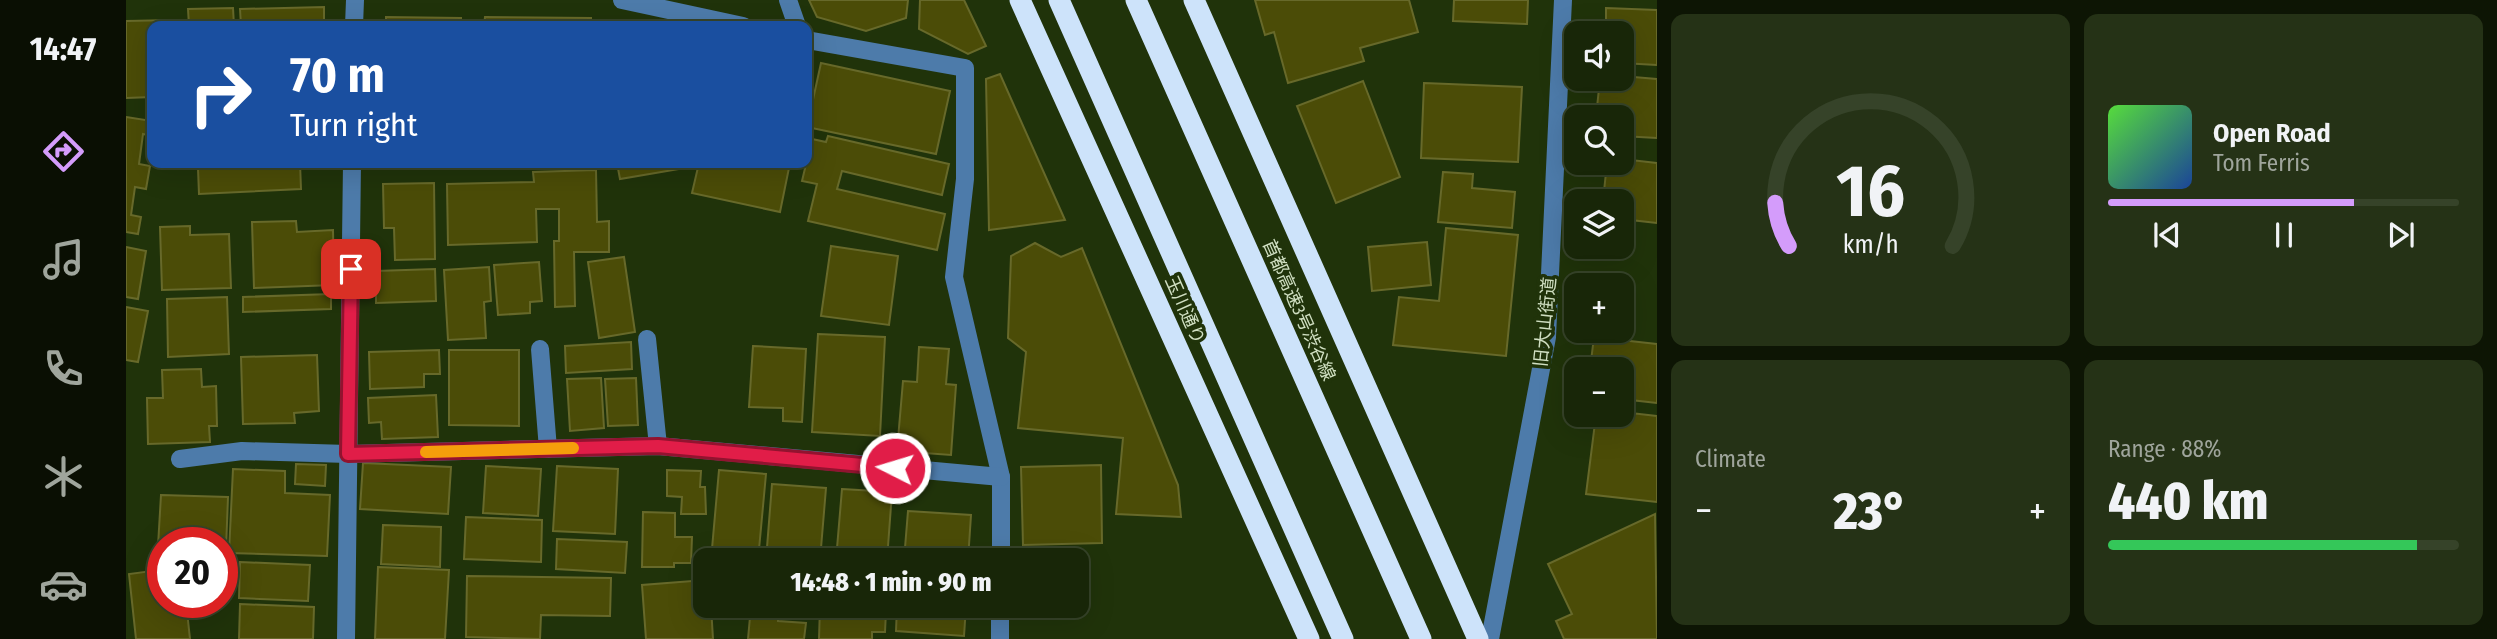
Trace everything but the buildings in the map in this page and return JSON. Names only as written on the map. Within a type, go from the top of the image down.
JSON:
[{"type":"highway","name":"玉川通り","points":[[1020,0],[1308,639]]},
{"type":"highway","points":[[1059,0],[1343,639]]},
{"type":"highway","name":"首都高速3号渋谷線","points":[[1136,0],[1421,639]]},
{"type":"highway","points":[[1194,0],[1478,639]]},
{"type":"street","points":[[354,21],[355,0]]},
{"type":"street","points":[[622,0],[720,21]]},
{"type":"street","points":[[788,0],[795,21]]},
{"type":"street","name":"旧大山街道","points":[[1490,639],[1547,337],[1563,0]]},
{"type":"street","points":[[812,41],[965,68],[965,179],[954,277],[1001,477],[1001,548]]},
{"type":"street","points":[[346,639],[352,168]]},
{"type":"street","points":[[647,339],[658,446]]},
{"type":"street","points":[[540,349],[548,449]]},
{"type":"street","points":[[180,459],[242,451],[348,454],[658,446],[1001,477]]},
{"type":"street","points":[[1000,618],[1000,639]]},
{"type":"slow traffic","points":[[426,452],[573,448]]},
{"type":"route","points":[[351,269],[348,454],[658,446],[895,468]]}]
